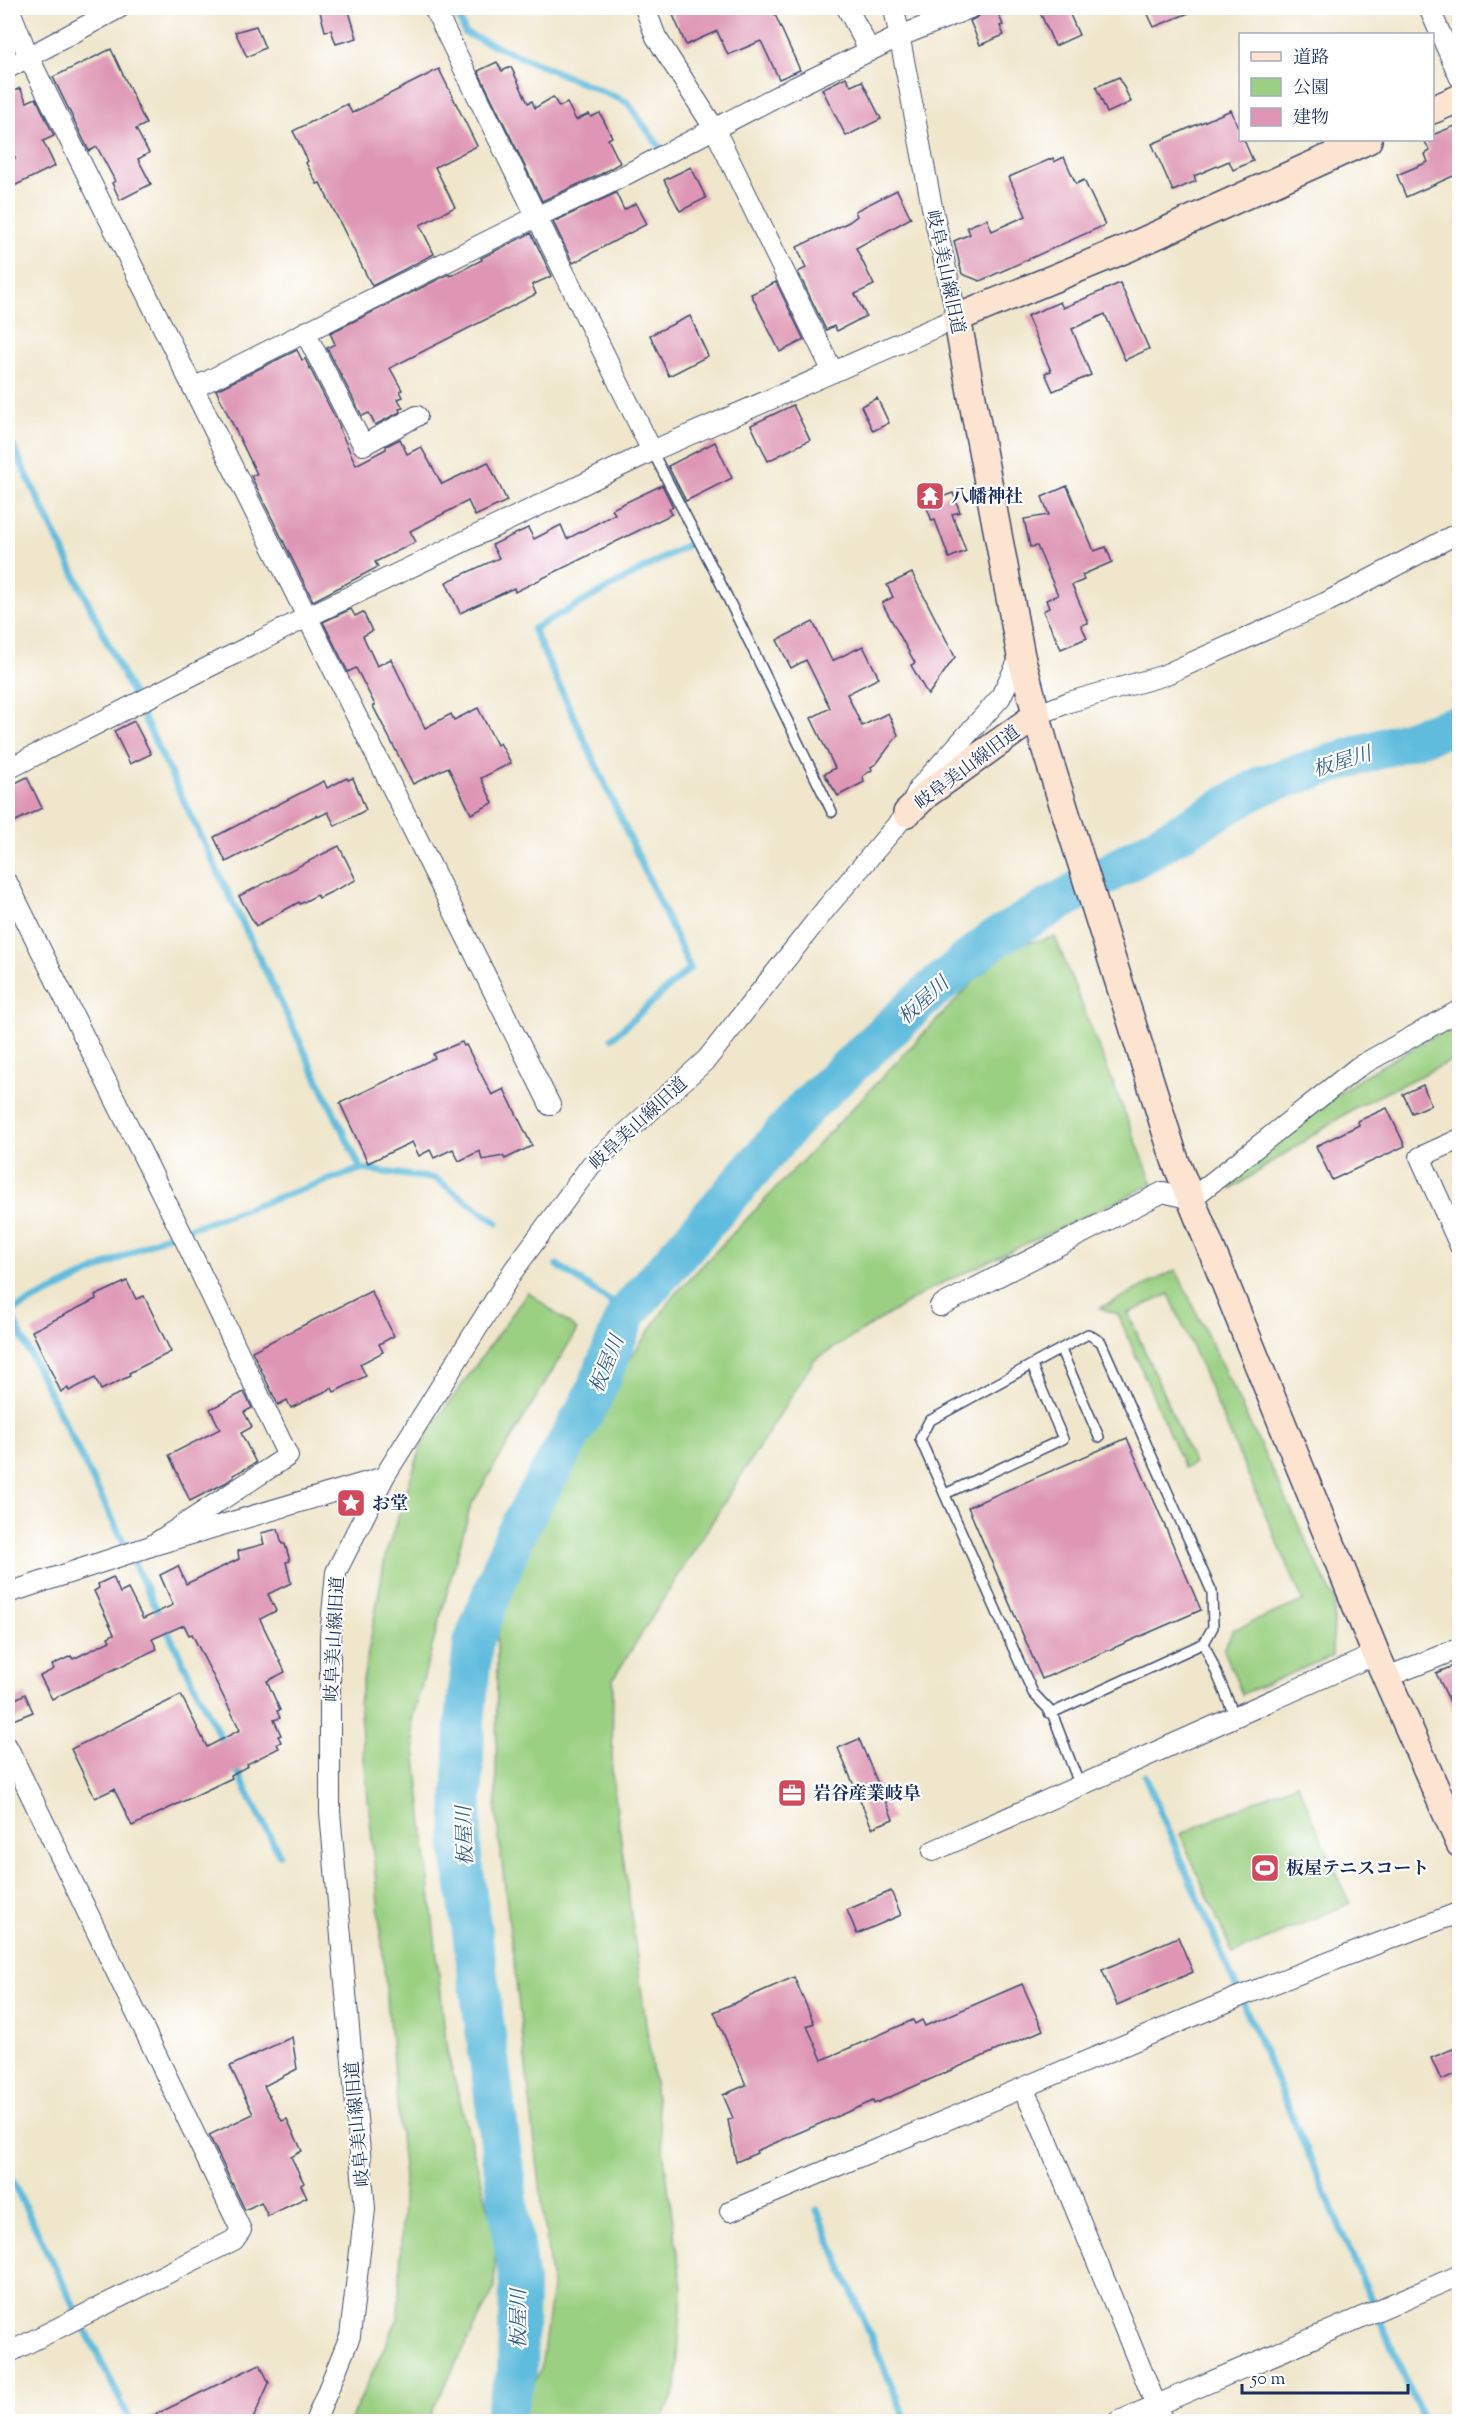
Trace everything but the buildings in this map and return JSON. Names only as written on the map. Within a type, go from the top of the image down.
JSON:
[{"type":"street","points":[[9,8],[28,58],[550,1106]]},
{"type":"street","points":[[8,68],[120,8]]},
{"type":"street","points":[[434,8],[652,451]]},
{"type":"street","points":[[645,8],[656,37],[714,129],[833,372]]},
{"type":"street","points":[[847,8],[870,51]]},
{"type":"street","name":"岐阜美山線旧道","points":[[315,2421],[350,2336],[365,2209],[330,1812],[331,1625],[336,1572],[384,1477],[513,1271],[591,1165],[706,1059],[828,906],[907,813],[928,794],[1037,715],[1021,656],[957,318],[898,37],[894,8]]},
{"type":"street","points":[[192,386],[204,383],[538,216],[606,185],[898,37],[970,8]]},
{"type":"street","points":[[1429,8],[1460,78]]},
{"type":"street","points":[[1434,109],[1460,98]]},
{"type":"street","points":[[8,768],[307,617],[652,451],[957,318],[1128,248],[1366,141]]},
{"type":"street","points":[[305,332],[363,445],[417,416]]},
{"type":"street","points":[[1460,532],[1325,603],[1162,676],[1069,702],[1037,715],[1045,747],[1175,1160],[1381,1665],[1460,1844]]},
{"type":"street","points":[[907,813],[919,788],[1000,698],[1021,656]]},
{"type":"street","points":[[8,884],[185,1240],[288,1456],[151,1546]]},
{"type":"street","points":[[1191,1199],[1358,1067],[1460,1010]]},
{"type":"street","points":[[1460,1139],[1420,1157],[1460,1246]]},
{"type":"street","points":[[940,1306],[1163,1192],[1191,1199]]},
{"type":"street","points":[[8,1593],[151,1546],[384,1477]]},
{"type":"street","points":[[933,1851],[1235,1717],[1381,1665],[1460,1648]]},
{"type":"street","points":[[8,1748],[241,2230],[234,2240],[8,2353]]},
{"type":"street","points":[[730,2211],[1241,1996],[1460,1912]]},
{"type":"street","points":[[1023,2089],[1040,2123],[1159,2413]]},
{"type":"street","points":[[1117,2421],[1159,2413],[1460,2275]]},
{"type":"lane","points":[[652,451],[717,576],[832,812]]},
{"type":"lane","points":[[1050,1713],[1204,1642],[1213,1627],[1212,1592],[1101,1342],[1088,1334],[929,1421],[921,1439],[1033,1693],[1050,1713],[1080,1786]]},
{"type":"lane","points":[[1061,1350],[1099,1437]]},
{"type":"lane","points":[[945,1494],[1064,1439],[1032,1366]]},
{"type":"lane","points":[[1204,1642],[1235,1717]]},
{"type":"green space","points":[[1055,937],[1153,1184],[930,1289],[814,1360],[613,1679],[612,1774],[682,2289],[676,2389],[662,2421],[516,2421],[541,2369],[552,2287],[496,1812],[497,1635],[526,1546],[622,1370],[675,1294],[975,980],[1016,945]]},
{"type":"green space","points":[[1459,1022],[1459,1057],[1354,1108],[1230,1190],[1246,1162],[1360,1078]]},
{"type":"green space","points":[[1176,1270],[1335,1601],[1332,1656],[1242,1694],[1224,1650],[1233,1630],[1303,1601],[1169,1294],[1128,1313],[1194,1464],[1184,1468],[1118,1314],[1100,1308]]},
{"type":"green space","points":[[528,1292],[577,1330],[471,1505],[412,1720],[447,2052],[496,2236],[494,2289],[427,2421],[350,2421],[398,2318],[404,2178],[359,1703],[386,1553],[424,1438]]},
{"type":"green space","name":"板屋テニスコート","points":[[1297,1783],[1350,1903],[1233,1954],[1180,1834]]},
{"type":"waterway","points":[[456,8],[465,33],[627,102],[663,152]]},
{"type":"waterway","points":[[8,436],[361,1169]]},
{"type":"waterway","points":[[612,1038],[690,968],[533,629],[687,545]]},
{"type":"waterway","name":"板屋川","points":[[502,2422],[517,2373],[519,2284],[461,1849],[465,1721],[473,1643],[515,1534],[592,1399],[627,1313],[808,1105],[925,996],[994,939],[1263,785],[1460,724]]},
{"type":"waterway","points":[[8,1313],[161,1238],[361,1169],[436,1179],[497,1223]]},
{"type":"waterway","points":[[557,1265],[627,1313]]},
{"type":"waterway","points":[[8,1309],[225,1747]]},
{"type":"waterway","points":[[234,1765],[279,1854]]},
{"type":"waterway","points":[[1145,1776],[1424,2422]]},
{"type":"waterway","points":[[8,2172],[131,2422]]},
{"type":"waterway","points":[[817,2210],[907,2422]]},
{"type":"place","name":"八幡神社","points":[[930,496]]},
{"type":"place","name":"お堂","points":[[351,1503]]},
{"type":"place","name":"岩谷産業岐阜","points":[[792,1793]]},
{"type":"place","name":"板屋テニスコート","points":[[1265,1868]]}]
